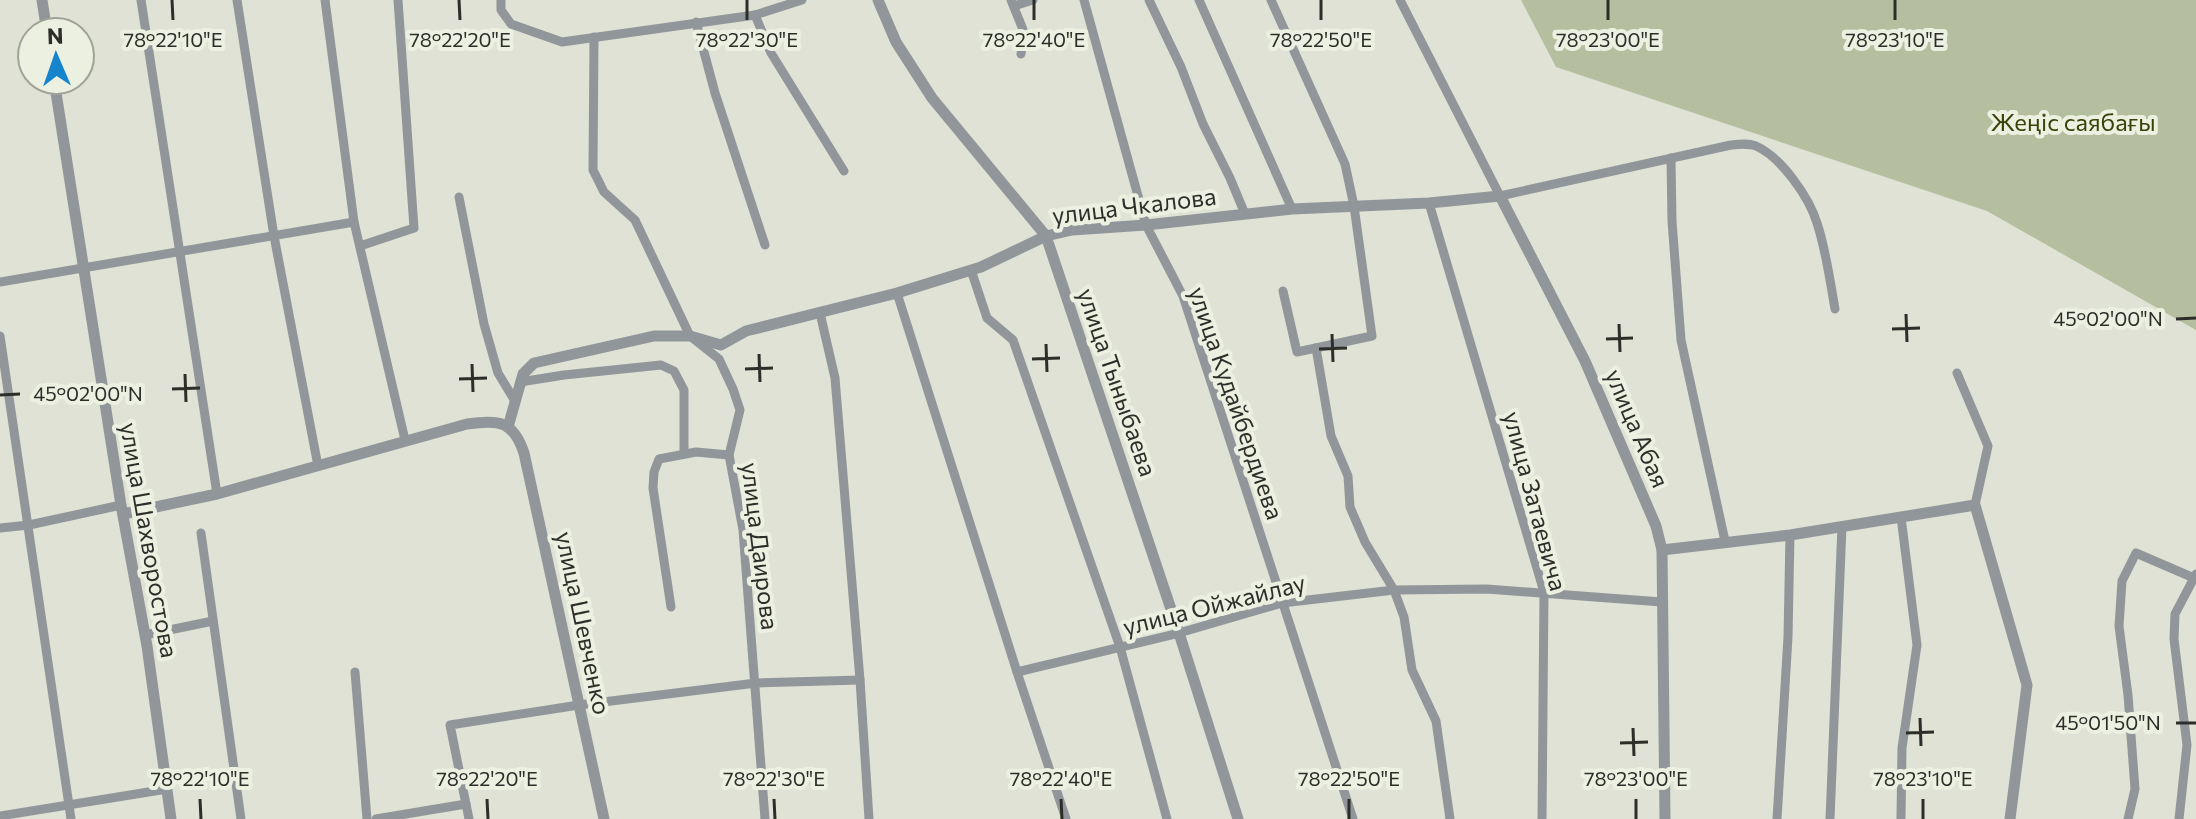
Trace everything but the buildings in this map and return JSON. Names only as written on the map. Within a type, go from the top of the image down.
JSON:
[{"type":"street","points":[[141,0],[217,494]]},
{"type":"street","points":[[237,0],[274,236],[318,466]]},
{"type":"street","points":[[325,0],[354,222],[405,440]]},
{"type":"street","points":[[360,246],[414,228],[398,0]]},
{"type":"street","points":[[501,0],[501,10],[511,24],[562,42],[755,15],[802,0]]},
{"type":"street","name":"улица Тыныбаева","points":[[878,0],[896,42],[932,98],[1046,236],[1238,819]]},
{"type":"street","points":[[1021,54],[1024,32],[1012,3],[1033,0]]},
{"type":"street","name":"улица Кудайбердиева","points":[[1084,0],[1146,225],[1183,296],[1353,819]]},
{"type":"street","points":[[1149,0],[1245,214]]},
{"type":"street","points":[[1199,0],[1292,209]]},
{"type":"street","points":[[1271,0],[1345,164],[1372,336],[1297,352],[1283,291]]},
{"type":"street","name":"улица Абая","points":[[1400,0],[1585,361],[1656,526],[1662,550],[1665,819]]},
{"type":"street","points":[[755,15],[771,53],[844,171]]},
{"type":"street","points":[[696,22],[715,93],[765,245]]},
{"type":"street","name":"улица Даирова","points":[[594,37],[593,170],[604,192],[635,220],[690,336],[719,359],[740,410],[729,455],[743,530],[765,819]]},
{"type":"street","name":"улица Шахворостова","points":[[56,96],[82,268],[145,635],[171,819]]},
{"type":"street","name":"улица Чкалова","points":[[520,382],[534,363],[654,336],[690,336],[721,345],[746,331],[897,293],[971,270],[1046,236],[1072,230],[1292,209],[1429,203],[1500,196],[1746,143],[1776,160],[1796,184],[1817,223],[1835,309]]},
{"type":"street","points":[[1671,158],[1672,221],[1681,340],[1725,541]]},
{"type":"street","points":[[459,197],[484,324],[498,373],[515,401]]},
{"type":"street","name":"улица Затаевича","points":[[1429,203],[1544,592],[1542,819]]},
{"type":"street","points":[[0,282],[354,222]]},
{"type":"street","points":[[971,270],[987,318],[1013,340],[1120,647],[1167,819]]},
{"type":"street","points":[[897,293],[1066,819]]},
{"type":"street","points":[[820,313],[835,378],[869,819]]},
{"type":"street","points":[[0,336],[71,819]]},
{"type":"street","points":[[1316,348],[1331,436],[1348,476],[1350,507],[1365,542],[1394,590],[1404,617],[1412,670],[1436,721],[1450,819]]},
{"type":"street","points":[[0,528],[217,494],[467,424],[489,421],[501,422],[508,427],[520,382],[564,375],[661,365],[674,371],[684,390],[684,453]]},
{"type":"street","points":[[1957,373],[1988,446],[1975,505],[2027,685],[2010,819]]},
{"type":"street","name":"улица Шевченко","points":[[508,427],[519,438],[524,453],[604,819]]},
{"type":"street","points":[[671,607],[653,488],[654,472],[659,459],[684,453],[729,455]]},
{"type":"street","points":[[1662,550],[1790,535],[1975,505]]},
{"type":"street","points":[[1901,517],[1917,645],[1902,748],[1901,819]]},
{"type":"street","points":[[1830,819],[1842,526]]},
{"type":"street","points":[[201,533],[241,819]]},
{"type":"street","points":[[1777,819],[1788,637],[1790,535]]},
{"type":"street","points":[[2128,819],[2135,789],[2119,626],[2122,581],[2136,553],[2195,576],[2175,614],[2174,639],[2187,745],[2179,819]]},
{"type":"street","name":"улица Ойжайлау","points":[[1017,672],[1179,633],[1282,603],[1394,590],[1487,589],[1662,602]]},
{"type":"street","points":[[145,635],[213,621]]},
{"type":"street","points":[[355,672],[367,819]]},
{"type":"street","points":[[469,819],[450,725],[756,683],[860,680]]},
{"type":"street","points":[[0,816],[167,789]]},
{"type":"street","points":[[376,819],[466,804]]},
{"type":"green space","name":"Жеңіс саябағы","points":[[1521,0],[2196,0],[2196,330],[1987,211],[1556,67]]}]
